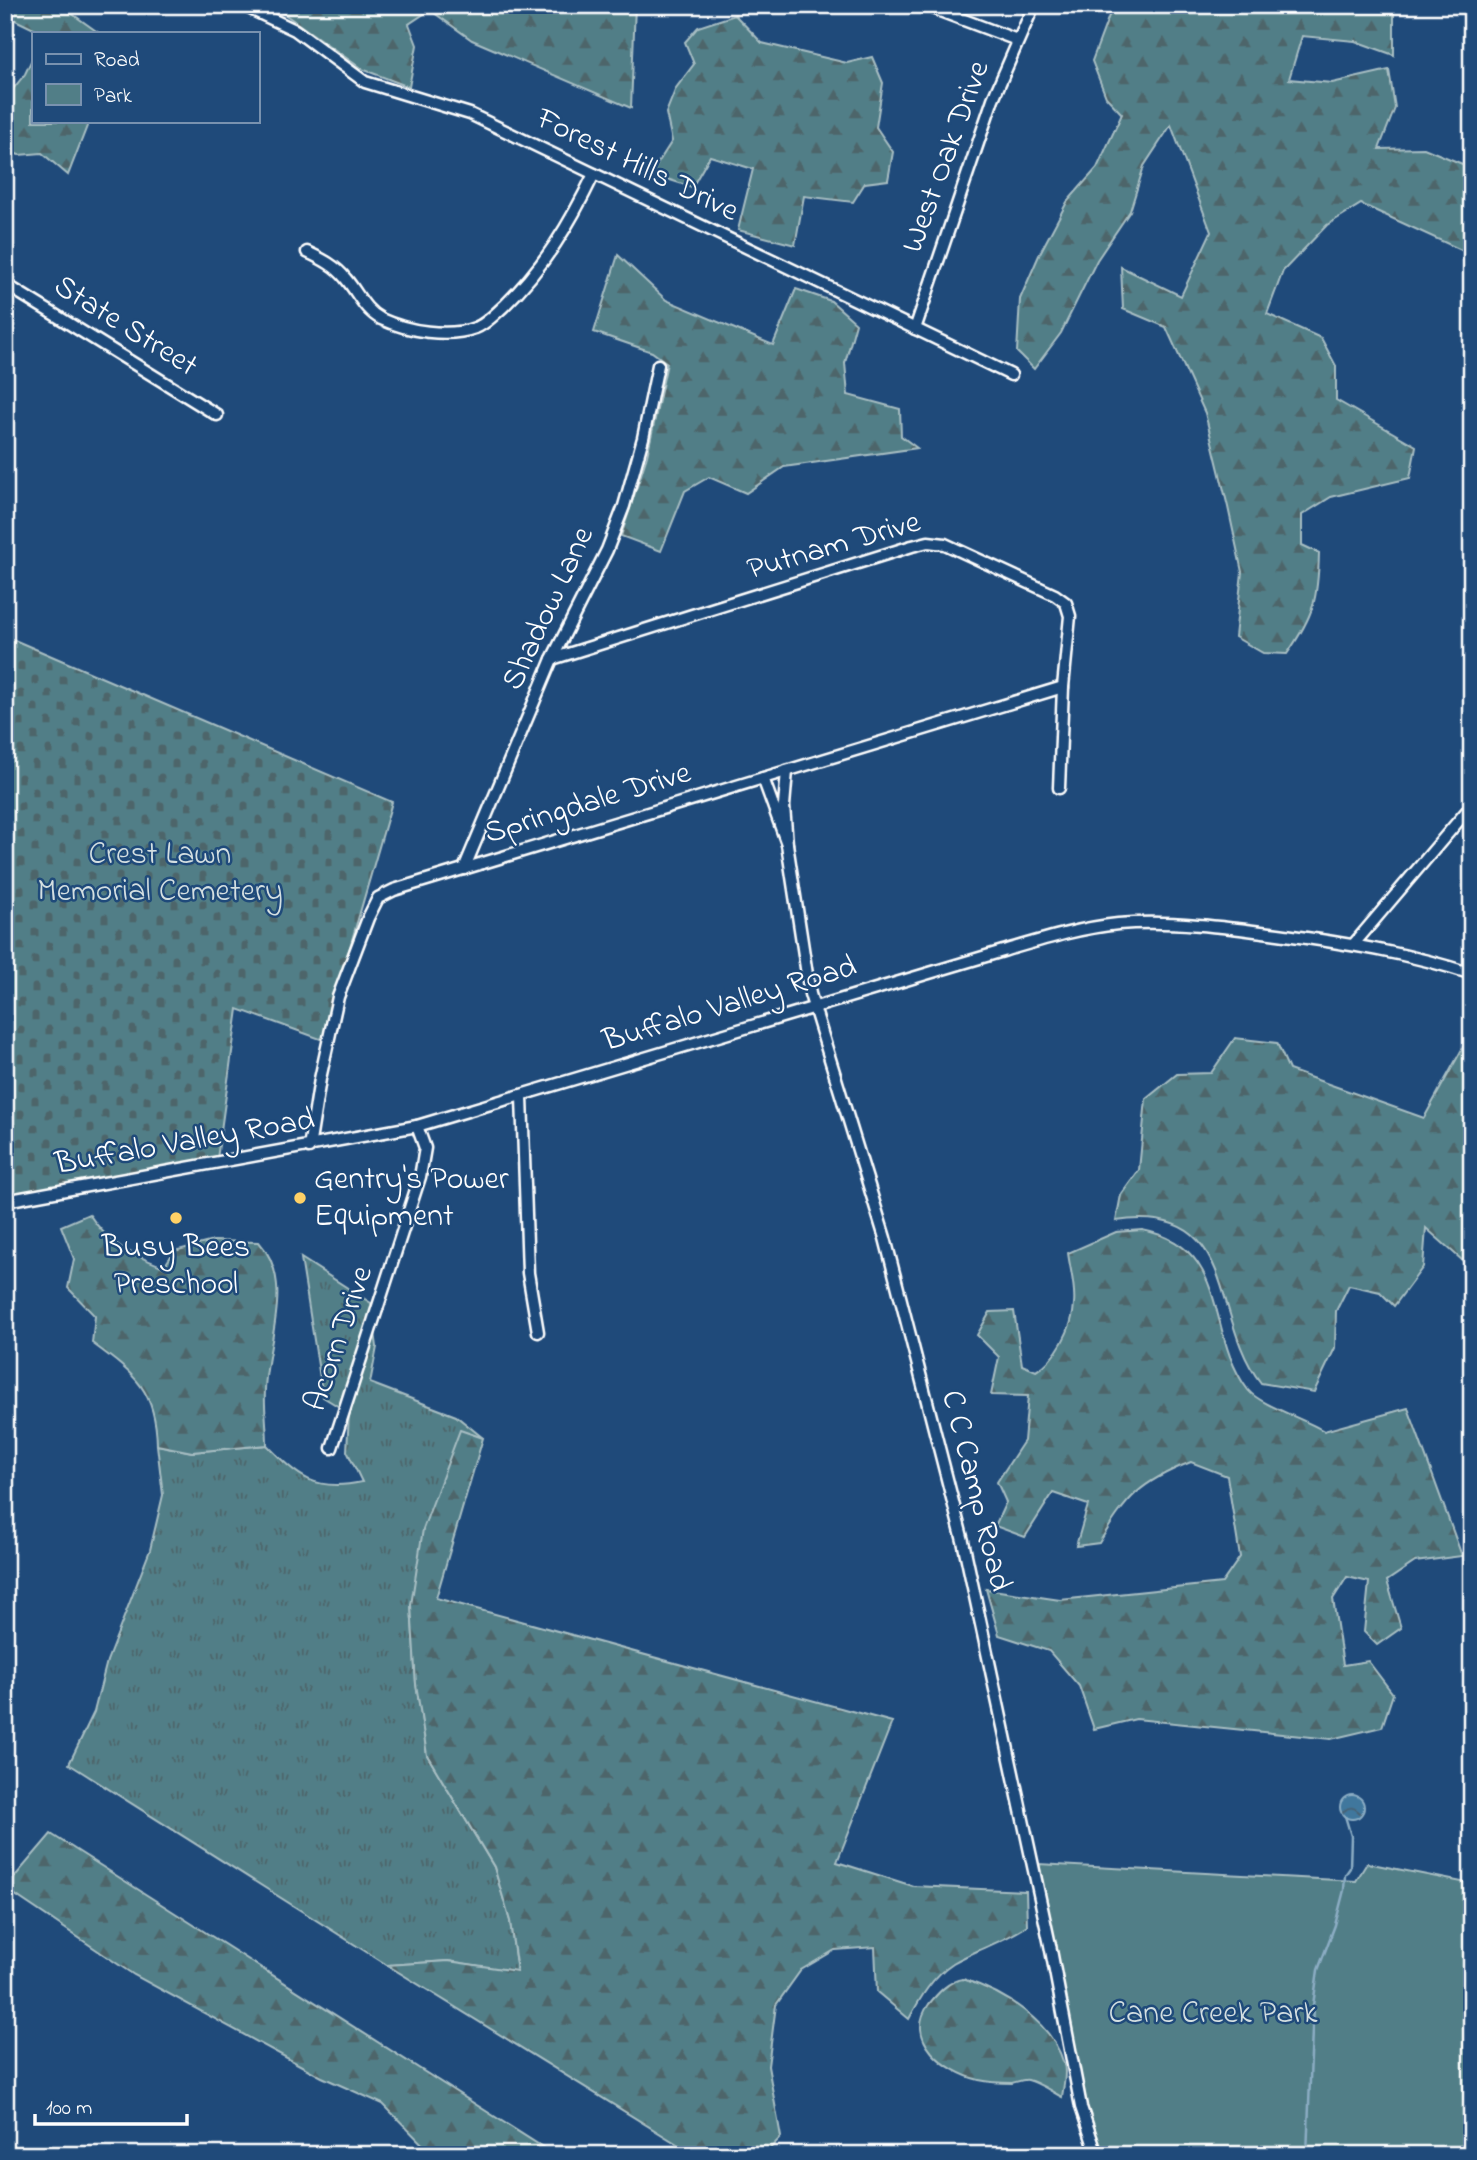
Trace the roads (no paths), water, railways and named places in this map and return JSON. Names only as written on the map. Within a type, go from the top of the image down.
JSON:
[{"type":"street","name":"Forest Hills Drive","points":[[242,5],[295,30],[365,82],[470,114],[1011,375]]},
{"type":"street","points":[[924,5],[1017,40]]},
{"type":"street","name":"West Oak Drive","points":[[915,329],[978,141],[1017,40],[1034,5]]},
{"type":"street","points":[[307,251],[332,265],[366,307],[379,317],[431,331],[457,332],[478,328],[518,292],[542,265],[566,228],[594,174]]},
{"type":"street","name":"State Street","points":[[5,285],[217,415]]},
{"type":"street","name":"Shadow Lane","points":[[464,869],[552,659],[607,550],[624,506],[643,438],[658,365]]},
{"type":"street","name":"Putnam Drive","points":[[552,659],[928,542],[945,544],[1055,595],[1066,603],[1070,616],[1063,687],[1059,788]]},
{"type":"street","name":"Springdale Drive","points":[[309,1148],[338,997],[379,898],[394,890],[1063,687]]},
{"type":"street","points":[[787,771],[784,806],[787,844]]},
{"type":"street","points":[[763,778],[787,844]]},
{"type":"street","points":[[1353,945],[1472,805]]},
{"type":"street","name":"C C Camp Road","points":[[787,844],[805,973],[885,1238],[962,1541],[1050,1945],[1081,2107],[1097,2155]]},
{"type":"street","name":"Buffalo Valley Road","points":[[5,1201],[309,1148],[417,1126],[522,1097],[815,1006],[1041,940],[1115,925],[1150,922],[1204,926],[1353,945],[1472,974]]},
{"type":"street","points":[[522,1097],[528,1273],[538,1332]]},
{"type":"street","name":"Acorn Drive","points":[[332,1448],[421,1177],[425,1148],[417,1126]]},
{"type":"water","points":[[1352,1795],[1360,1799],[1364,1807],[1360,1815],[1352,1819],[1344,1815],[1340,1807],[1344,1799]]},
{"type":"waterway","points":[[1307,2155],[1313,2005],[1318,1970],[1335,1925],[1345,1875],[1350,1868],[1351,1836],[1345,1816]]},
{"type":"place","name":"Gentry's Power Equipment","points":[[300,1198]]},
{"type":"place","name":"Busy Bees Preschool","points":[[176,1218]]},
{"type":"park label","name":"Crest Lawn Memorial Cemetery","points":[[160,874]]},
{"type":"park label","name":"Cane Creek Park","points":[[1213,2014]]}]
